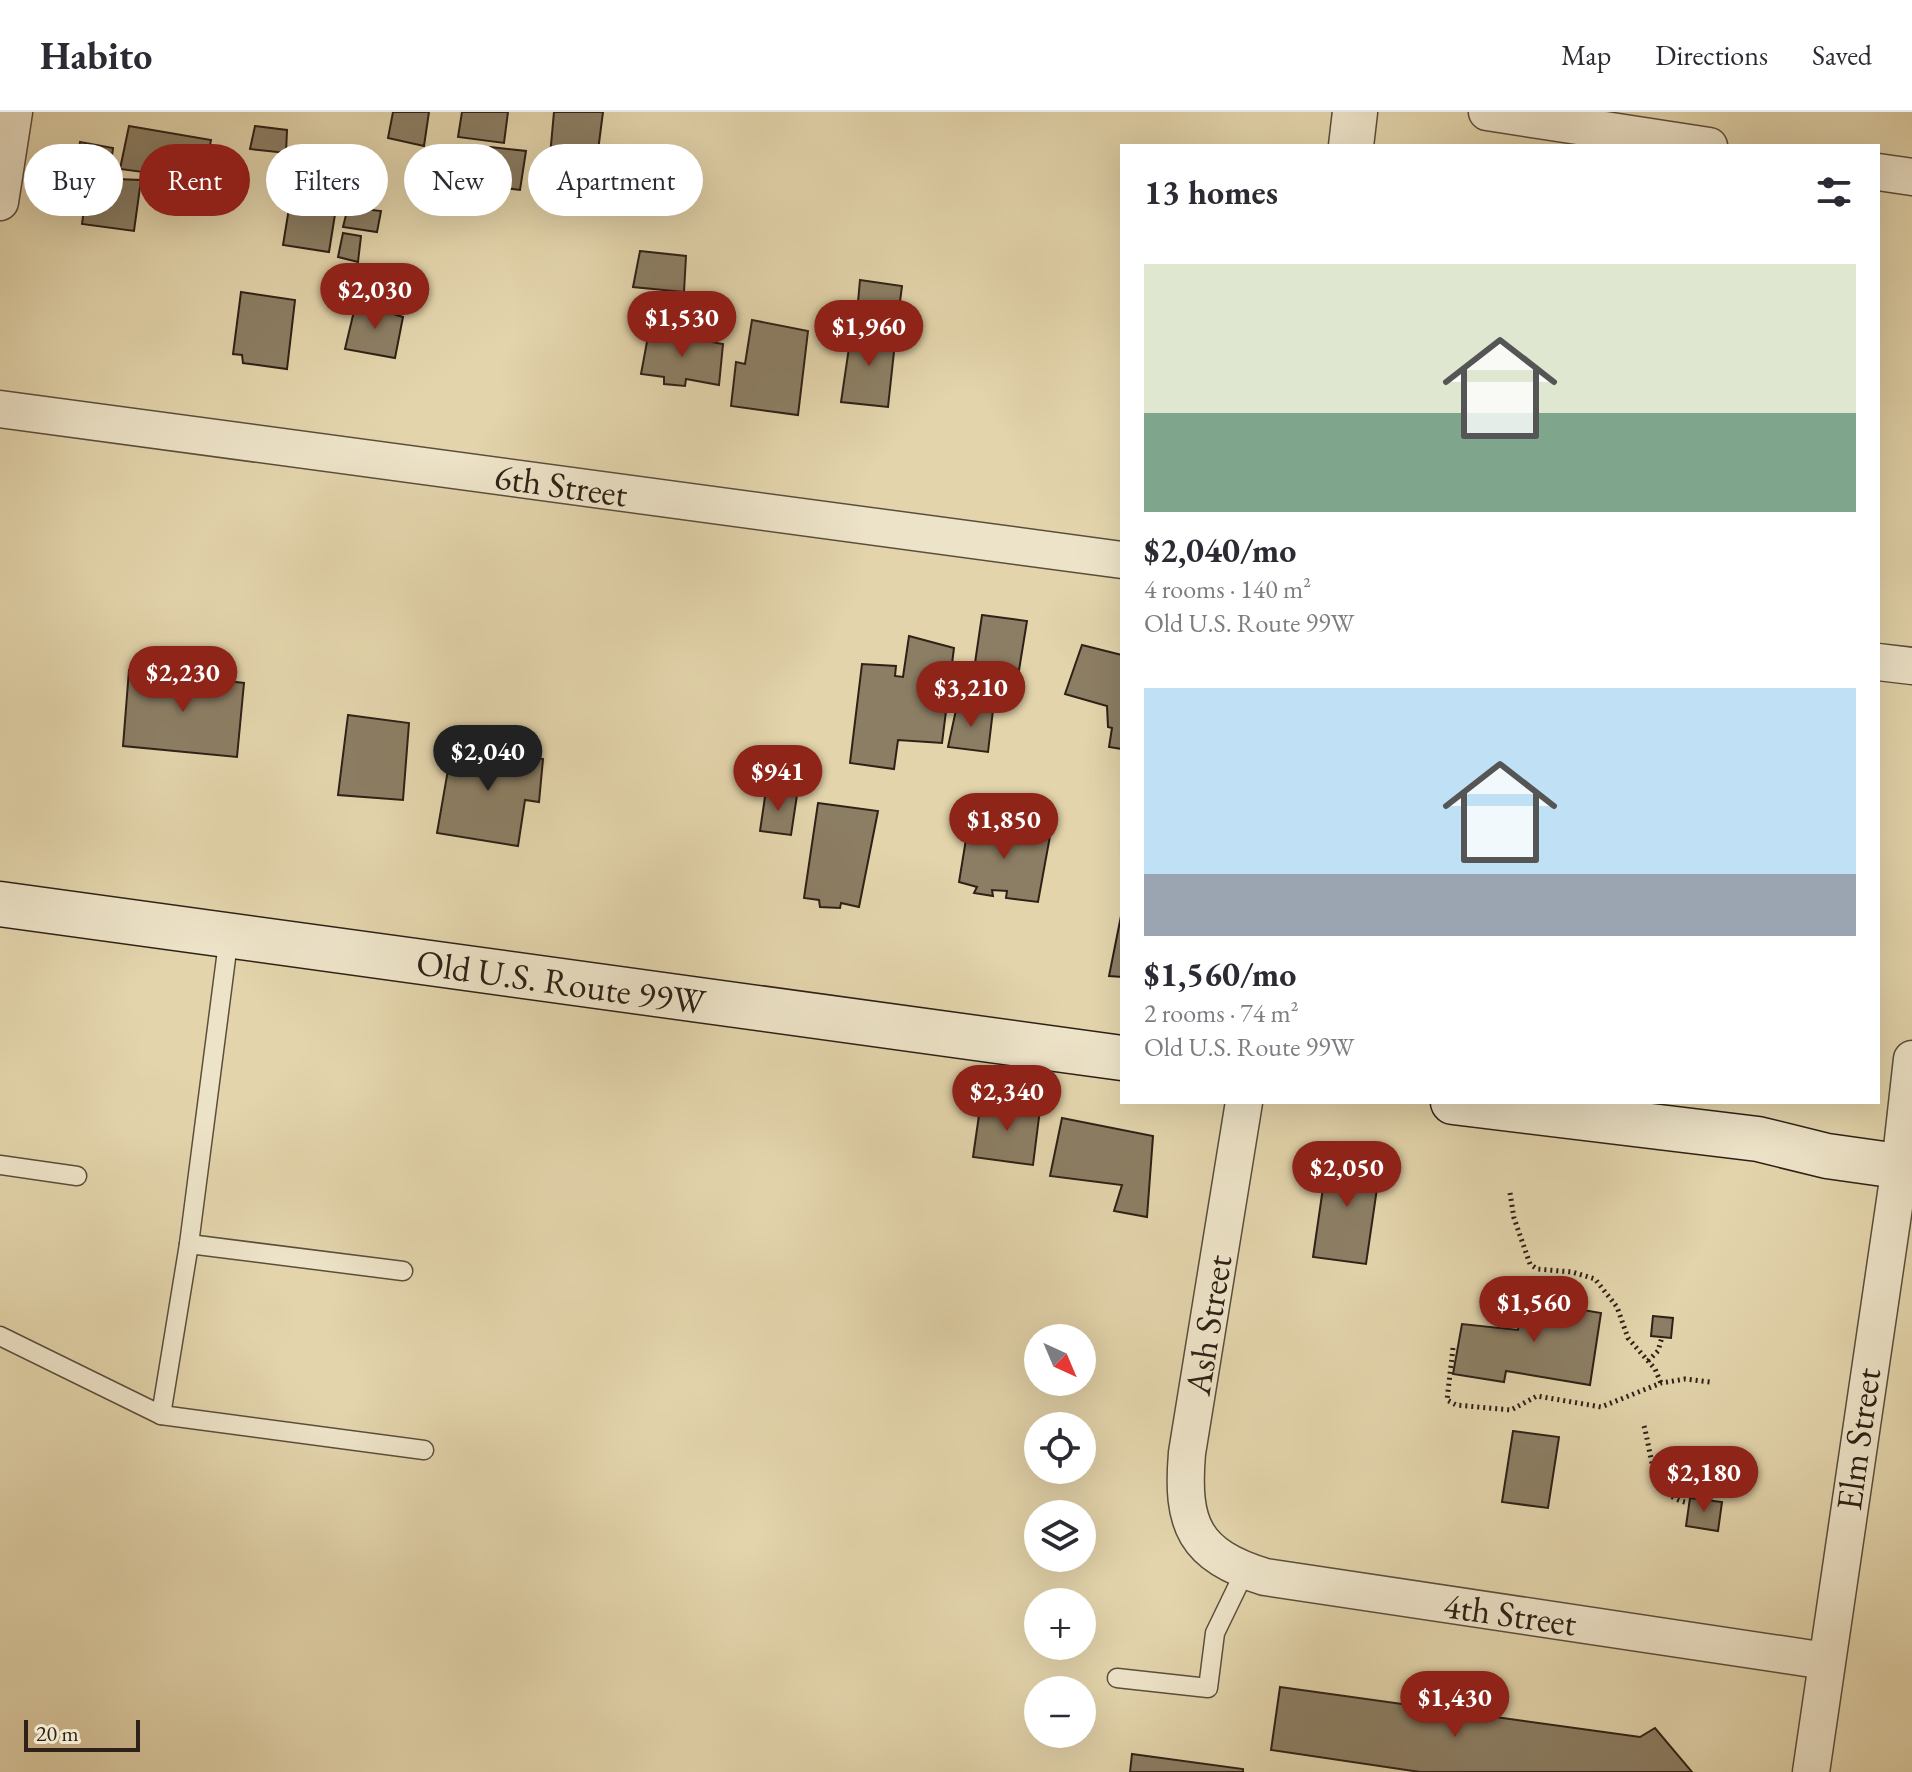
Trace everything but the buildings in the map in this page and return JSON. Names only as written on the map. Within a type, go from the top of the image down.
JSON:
[{"type":"main road","points":[[1351,144],[1355,112]]},
{"type":"main road","points":[[1371,144],[1375,112]]},
{"type":"main road","name":"Old U.S. Route 99W","points":[[1,909],[229,935],[1120,1058]]},
{"type":"main road","points":[[1469,1104],[1758,1139],[1827,1156],[1906,1167]]},
{"type":"street","points":[[0,202],[14,112]]},
{"type":"street","points":[[1487,112],[1696,144]]},
{"type":"street","points":[[1880,172],[1912,177]]},
{"type":"street","name":"6th Street","points":[[0,409],[1120,560]]},
{"type":"street","points":[[1880,662],[1912,666]]},
{"type":"street","name":"Elm Street","points":[[1811,1772],[1826,1661],[1906,1167],[1912,1059]]},
{"type":"street","name":"Ash Street","points":[[1203,1545],[1188,1516],[1185,1479],[1187,1453],[1244,1104]]},
{"type":"street","name":"4th Street","points":[[1203,1545],[1223,1562],[1265,1577],[1826,1661]]},
{"type":"lane","points":[[161,1415],[189,1244],[229,935]]},
{"type":"lane","points":[[0,1165],[77,1176]]},
{"type":"lane","points":[[189,1244],[403,1271]]},
{"type":"lane","points":[[0,1336],[161,1415],[424,1450]]},
{"type":"lane","points":[[1117,1678],[1208,1688],[1215,1633],[1245,1571]]},
{"type":"path","points":[[1510,1193],[1514,1218],[1530,1264],[1537,1269],[1572,1272],[1595,1279],[1622,1316],[1628,1338],[1648,1361],[1661,1383]]},
{"type":"path","points":[[1648,1361],[1658,1351],[1662,1337]]},
{"type":"path","points":[[1453,1348],[1447,1400],[1456,1405],[1511,1410],[1537,1396],[1601,1407],[1661,1383],[1685,1379],[1710,1382]]},
{"type":"path","points":[[1644,1426],[1661,1487],[1671,1499],[1690,1503]]}]
